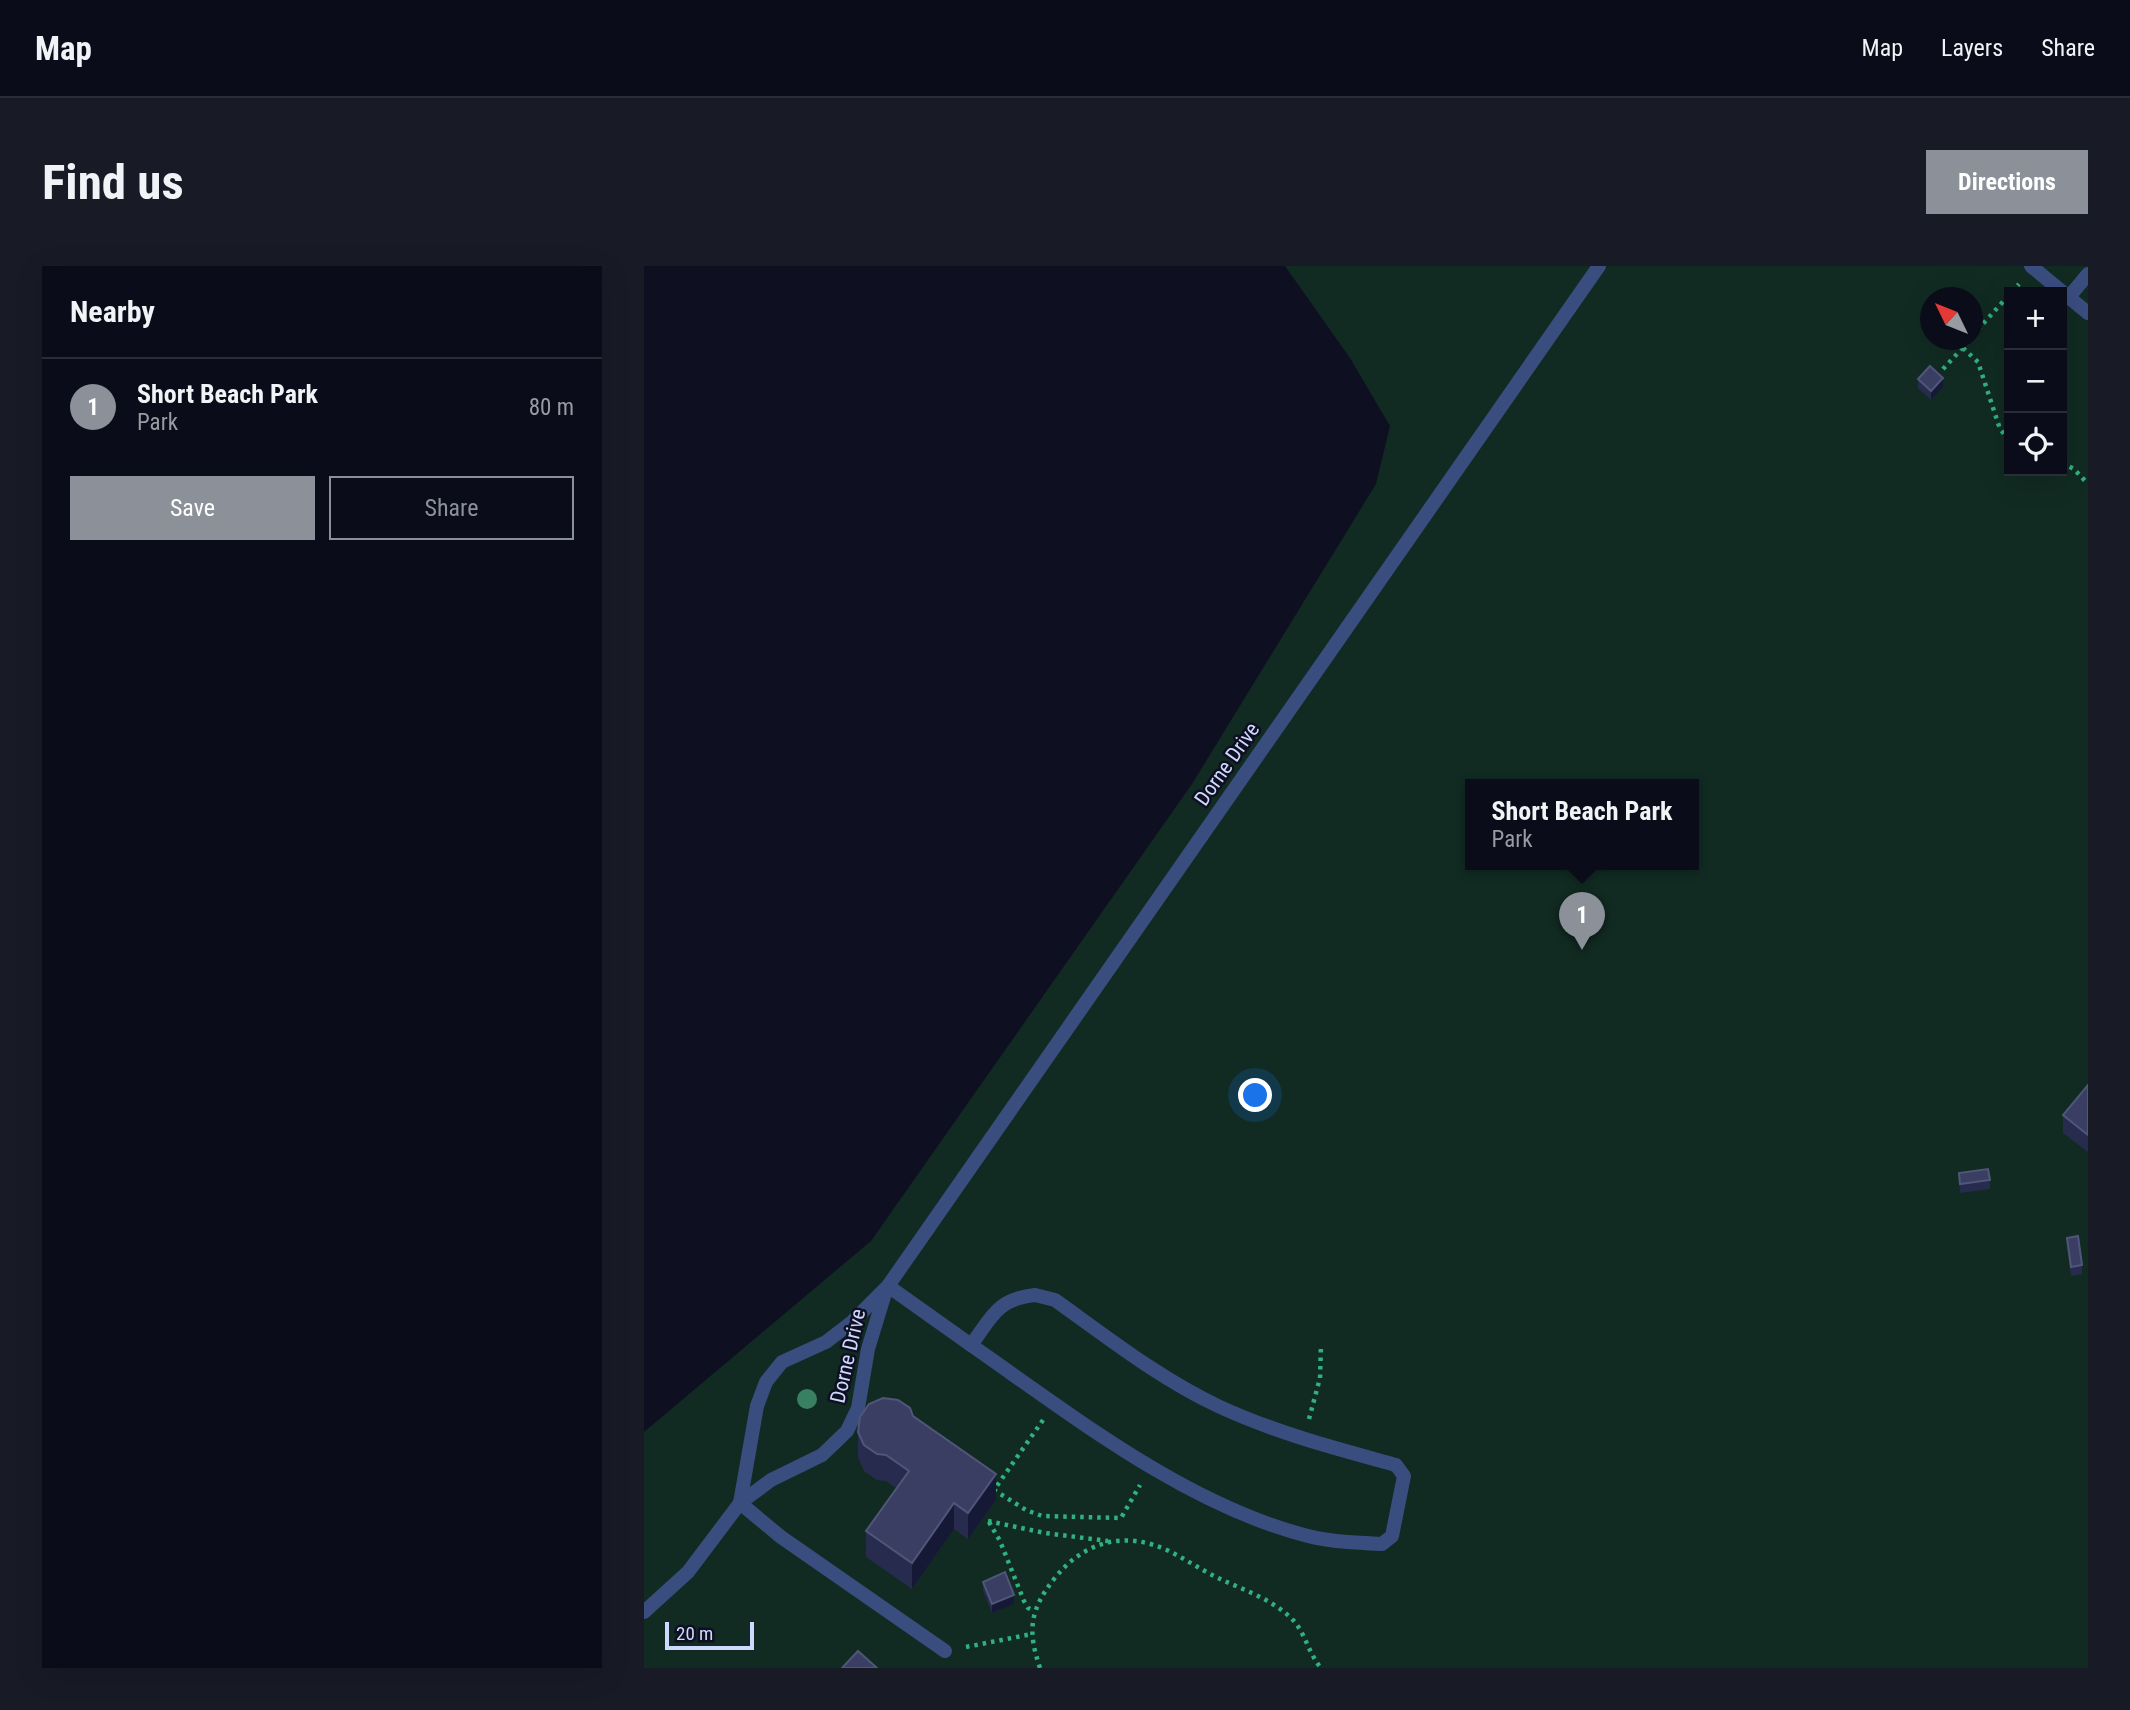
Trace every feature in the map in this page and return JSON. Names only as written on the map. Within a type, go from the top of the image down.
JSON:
[{"type":"street","name":"Dorne Drive","points":[[740,1503],[757,1406],[766,1382],[782,1362],[826,1342],[845,1328],[888,1286],[1599,266]]},
{"type":"street","points":[[2031,266],[2088,313]]},
{"type":"street","points":[[2069,297],[2088,274]]},
{"type":"street","name":"Dorne Drive","points":[[644,1612],[688,1572],[740,1503],[771,1480],[822,1455],[847,1431],[858,1409],[868,1349],[888,1286]]},
{"type":"street","points":[[888,1286],[971,1345],[1055,1403],[1195,1492],[1268,1524],[1310,1537],[1382,1544],[1391,1536],[1404,1476],[1396,1465],[1303,1440],[1216,1405],[1177,1383],[1055,1300],[1035,1295],[1006,1302],[971,1345]]},
{"type":"street","points":[[740,1503],[781,1537],[945,1651]]},
{"type":"path","points":[[1983,325],[2004,302]]},
{"type":"path","points":[[1943,369],[1961,350]]},
{"type":"path","points":[[1965,350],[1978,362],[2004,434]]},
{"type":"path","points":[[2067,466],[2088,484]]},
{"type":"path","points":[[1303,1440],[1320,1378],[1321,1345]]},
{"type":"path","points":[[1055,1403],[994,1490],[1026,1510],[1042,1516],[1121,1518],[1151,1466]]},
{"type":"path","points":[[1034,1611],[1028,1608],[1024,1601],[1000,1541],[988,1521],[1110,1542]]},
{"type":"path","points":[[1040,1668],[1032,1634],[1034,1611],[1045,1590],[1073,1559],[1089,1549],[1122,1539],[1167,1550],[1213,1576],[1268,1601],[1294,1621],[1321,1668]]},
{"type":"path","points":[[945,1651],[1032,1634]]},
{"type":"green space","points":[[1285,266],[2088,266],[2088,1668],[644,1668],[644,1432],[871,1241],[1192,784],[1376,484],[1390,426],[1350,358]]},
{"type":"building","points":[[1930,366],[1943,378],[1931,391],[1918,379]]},
{"type":"building","points":[[2088,1085],[2088,1135],[2063,1115]]},
{"type":"building","points":[[1988,1169],[1990,1180],[1960,1184],[1959,1173]]},
{"type":"building","points":[[2078,1236],[2082,1265],[2071,1267],[2067,1238]]},
{"type":"building","points":[[883,1398],[898,1400],[910,1408],[913,1416],[996,1474],[968,1513],[954,1503],[912,1563],[866,1531],[909,1471],[886,1455],[877,1454],[864,1445],[858,1432],[860,1417],[869,1404]]},
{"type":"building","points":[[1005,1572],[1014,1595],[992,1604],[983,1582]]},
{"type":"building","points":[[858,1651],[877,1668],[842,1668]]},
{"type":"place","name":"Short Beach Park","points":[[1582,950]]}]
